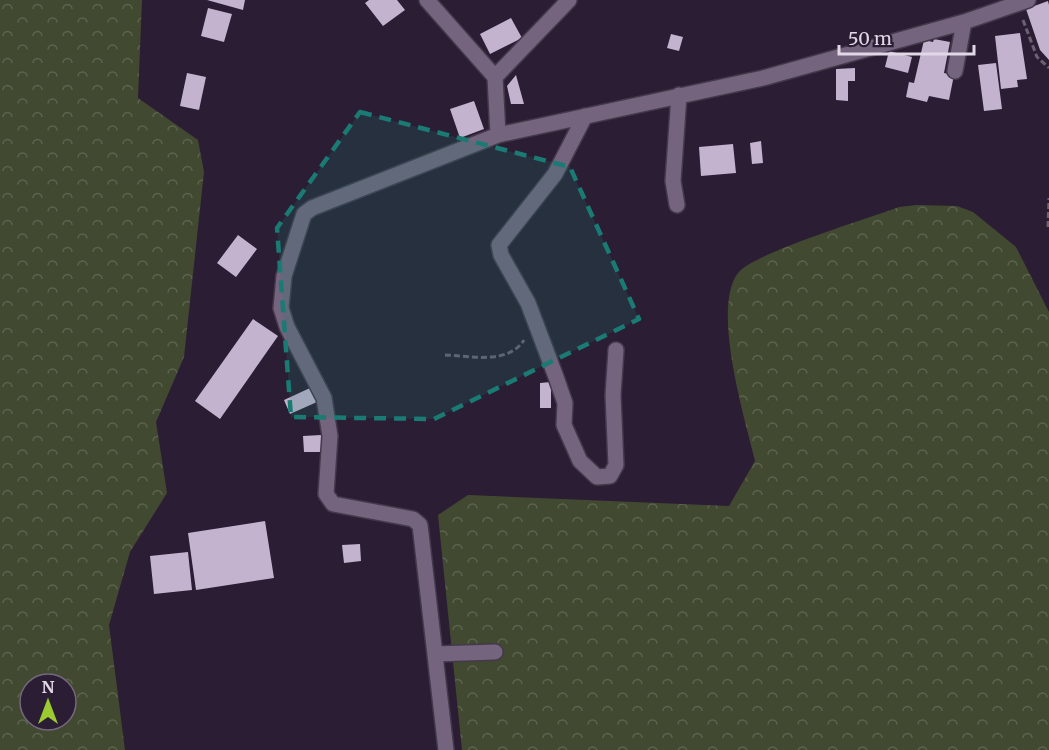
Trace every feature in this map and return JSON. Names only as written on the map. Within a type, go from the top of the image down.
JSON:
[{"type":"street","points":[[427,0],[495,77],[498,135]]},
{"type":"street","points":[[495,77],[569,0]]},
{"type":"street","points":[[446,750],[420,525],[413,519],[333,504],[326,494],[330,436],[324,398],[287,327],[281,308],[282,289],[304,214],[312,208],[498,135],[773,75],[964,22],[993,6],[1022,2]]},
{"type":"street","points":[[955,71],[964,22]]},
{"type":"street","points":[[677,205],[673,181],[679,95]]},
{"type":"street","points":[[585,116],[555,174],[499,245],[501,255],[528,303],[556,377],[565,403],[564,425],[580,461],[597,477],[610,476],[616,465],[613,395],[616,350]]},
{"type":"street","points":[[435,654],[495,652]]},
{"type":"path","points":[[1022,2],[1037,57],[1049,68]]},
{"type":"path","points":[[1048,227],[1049,198]]},
{"type":"path","points":[[445,355],[501,357],[524,342],[525,332]]},
{"type":"highlighted area","points":[[360,112],[570,167],[639,319],[434,419],[291,417],[277,228]]},
{"type":"green space","points":[[0,0],[142,0],[138,98],[198,140],[204,172],[184,357],[156,422],[167,493],[130,552],[109,625],[125,750],[0,750]]},
{"type":"green space","points":[[957,206],[973,212],[1016,247],[1049,312],[1049,750],[462,750],[438,515],[468,495],[729,506],[755,461],[738,392],[729,337],[728,311],[731,289],[738,273],[748,265],[788,246],[899,207]]},
{"type":"building","points":[[207,0],[245,0],[243,10]]},
{"type":"building","points":[[369,0],[397,0],[405,10],[383,26],[365,3]]},
{"type":"building","points":[[1048,1],[1049,60],[1040,50],[1026,9]]},
{"type":"building","points":[[208,8],[232,14],[224,42],[201,36]]},
{"type":"building","points":[[511,18],[522,38],[490,54],[480,34]]},
{"type":"building","points":[[1020,33],[1027,79],[1017,80],[1018,87],[1001,89],[995,36]]},
{"type":"building","points":[[671,34],[683,37],[679,51],[667,48]]},
{"type":"building","points":[[934,39],[950,42],[944,73],[954,75],[949,100],[929,96],[927,102],[906,97],[909,82],[914,83],[924,40],[933,42]]},
{"type":"building","points":[[889,51],[912,57],[908,73],[885,67]]},
{"type":"building","points":[[996,63],[1002,109],[984,111],[978,65]]},
{"type":"building","points":[[855,68],[855,81],[848,81],[848,101],[836,100],[836,69]]},
{"type":"building","points":[[187,73],[206,77],[199,110],[180,106]]},
{"type":"building","points":[[516,75],[524,104],[511,104],[507,86]]},
{"type":"building","points":[[474,101],[484,129],[460,138],[450,109]]},
{"type":"building","points":[[761,141],[763,163],[752,164],[750,143]]},
{"type":"building","points":[[733,144],[736,173],[701,176],[699,147]]},
{"type":"building","points":[[238,235],[257,249],[236,277],[217,263]]},
{"type":"building","points":[[253,319],[278,336],[220,419],[195,401]]},
{"type":"building","points":[[551,382],[551,408],[540,408],[540,383]]},
{"type":"building","points":[[310,388],[317,402],[290,414],[284,400]]},
{"type":"building","points":[[321,435],[322,452],[304,452],[303,436]]},
{"type":"building","points":[[265,521],[274,578],[196,590],[188,533]]},
{"type":"building","points":[[360,544],[361,561],[344,563],[342,545]]},
{"type":"building","points":[[188,552],[192,590],[154,594],[150,556]]}]
